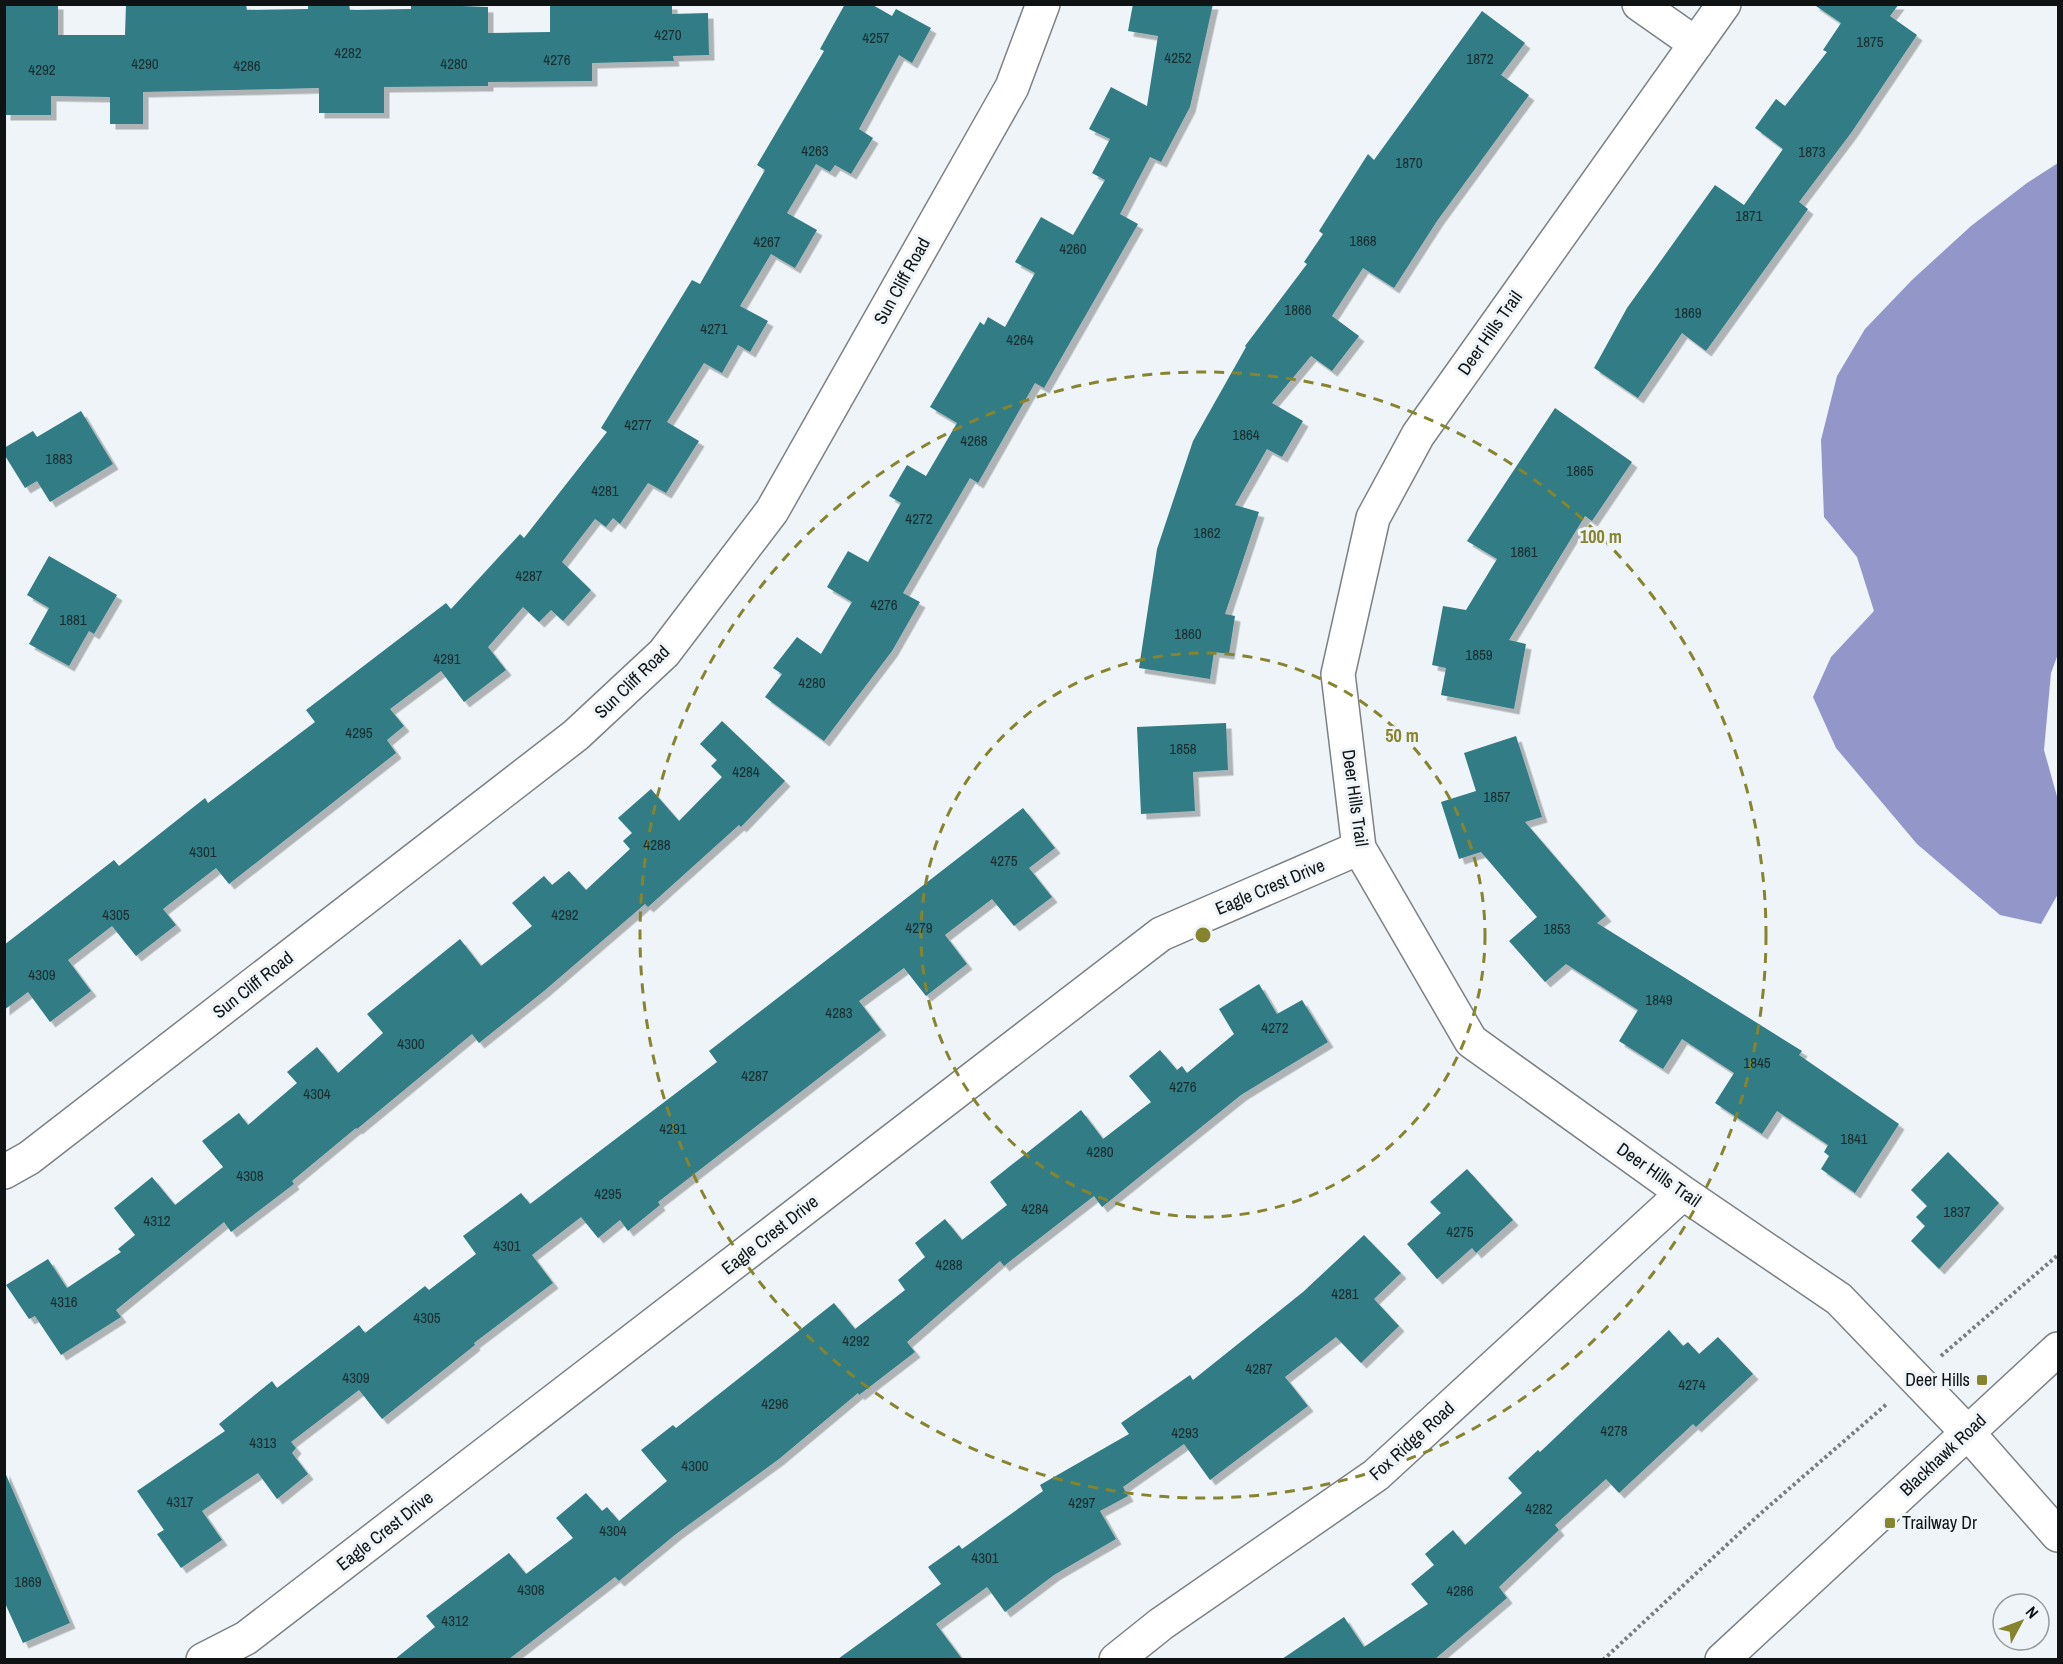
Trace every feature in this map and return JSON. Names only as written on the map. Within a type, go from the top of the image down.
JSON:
[{"type":"street","name":"Sun Cliff Road","points":[[4,1172],[38,1151],[576,735],[664,653],[772,511],[1012,87],[1043,4]]},
{"type":"street","points":[[1639,4],[1696,44]]},
{"type":"street","name":"Deer Hills Trail","points":[[1724,4],[1418,435],[1373,518],[1338,674],[1359,848],[1471,1041],[1683,1193],[1839,1299],[1967,1432],[2058,1535]]},
{"type":"street","name":"Eagle Crest Drive","points":[[203,1659],[246,1638],[1161,934],[1359,848]]},
{"type":"street","name":"Fox Ridge Road","points":[[1116,1659],[1161,1624],[1376,1475],[1683,1193]]},
{"type":"street","name":"Blackhawk Road","points":[[1722,1659],[2058,1349]]},
{"type":"path","points":[[1602,1659],[1760,1514],[2058,1255]]},
{"type":"water","points":[[2058,163],[2058,654],[2051,673],[2044,750],[2058,800],[2058,894],[2041,924],[2000,915],[1917,844],[1836,748],[1813,697],[1831,657],[1874,611],[1857,557],[1824,517],[1821,440],[1837,376],[1865,329],[1912,280],[1971,226],[2027,183]]},
{"type":"building","points":[[6,4],[58,4],[58,35],[125,35],[126,4],[246,4],[247,10],[308,9],[308,4],[349,4],[350,10],[411,9],[411,4],[488,7],[488,33],[550,32],[550,4],[672,4],[672,14],[708,13],[709,55],[673,56],[674,61],[592,63],[592,81],[488,82],[488,86],[384,87],[384,113],[319,113],[319,88],[143,92],[143,124],[110,124],[110,97],[51,96],[51,115],[5,115]]},
{"type":"building","points":[[845,4],[871,4],[892,16],[896,9],[931,28],[912,63],[899,55],[859,129],[873,138],[851,174],[835,165],[830,172],[816,164],[787,213],[817,230],[795,268],[771,254],[740,306],[768,321],[750,352],[738,345],[722,373],[704,363],[667,422],[699,441],[666,493],[648,483],[620,524],[613,518],[606,527],[595,519],[562,562],[591,590],[563,621],[551,610],[539,622],[523,607],[488,647],[506,670],[464,702],[441,671],[390,709],[404,726],[387,740],[396,753],[229,884],[216,868],[163,909],[176,925],[136,956],[112,926],[68,960],[91,991],[50,1022],[28,992],[4,1010],[4,945],[114,860],[119,866],[205,798],[208,803],[315,722],[306,710],[446,603],[451,609],[520,534],[524,538],[607,432],[601,428],[692,280],[700,284],[765,170],[757,165],[824,51],[820,49]]},
{"type":"building","points":[[1133,4],[1213,4],[1190,107],[1161,162],[1150,157],[1120,214],[1138,224],[1044,388],[1035,383],[978,483],[970,478],[903,593],[920,602],[892,651],[824,741],[765,697],[782,674],[773,668],[797,637],[821,654],[852,602],[827,587],[848,551],[868,562],[901,503],[889,496],[907,465],[926,476],[957,423],[930,407],[980,322],[984,325],[988,317],[1005,327],[1035,273],[1015,262],[1041,217],[1073,235],[1105,180],[1092,173],[1110,139],[1089,129],[1111,87],[1147,106],[1158,36],[1128,31]]},
{"type":"building","points":[[1813,4],[1899,4],[1890,16],[1917,35],[1851,133],[1799,202],[1808,209],[1706,351],[1682,333],[1638,398],[1594,368],[1627,308],[1715,185],[1744,205],[1783,149],[1755,128],[1776,99],[1785,106],[1827,52],[1823,50],[1841,23]]},
{"type":"building","points":[[1482,11],[1525,43],[1501,75],[1529,95],[1437,221],[1394,288],[1363,268],[1332,316],[1359,336],[1332,371],[1311,356],[1272,403],[1303,421],[1282,457],[1267,449],[1235,505],[1259,512],[1225,614],[1235,616],[1229,654],[1214,652],[1210,679],[1139,668],[1157,549],[1193,441],[1245,346],[1307,264],[1304,262],[1323,234],[1319,231],[1368,154],[1374,160]]},
{"type":"building","points":[[1555,408],[1632,462],[1592,521],[1585,516],[1509,640],[1526,644],[1514,709],[1441,695],[1446,668],[1432,665],[1443,606],[1466,610],[1497,559],[1467,541]]},
{"type":"building","points":[[81,411],[113,464],[50,502],[37,481],[25,488],[4,454],[4,448],[33,431],[37,437]]},
{"type":"building","points":[[49,556],[117,595],[94,634],[89,631],[69,666],[29,644],[49,608],[27,595]]},
{"type":"building","points":[[722,721],[785,781],[741,827],[739,825],[648,907],[645,904],[544,991],[479,1043],[472,1034],[292,1181],[294,1184],[231,1232],[224,1222],[116,1310],[121,1317],[61,1355],[35,1316],[29,1319],[6,1285],[48,1259],[67,1288],[121,1252],[118,1249],[135,1235],[114,1208],[152,1177],[175,1205],[223,1167],[202,1141],[239,1113],[248,1125],[297,1083],[287,1072],[317,1047],[338,1073],[383,1033],[367,1014],[460,939],[481,966],[532,926],[512,903],[544,876],[552,885],[569,871],[586,890],[630,849],[623,841],[632,833],[618,818],[651,789],[679,821],[722,777],[711,766],[717,760],[700,744]]},
{"type":"building","points":[[1226,723],[1228,770],[1193,772],[1195,811],[1141,814],[1137,727]]},
{"type":"building","points":[[1516,736],[1542,817],[1525,822],[1606,916],[1597,923],[1802,1051],[1799,1055],[1899,1124],[1855,1193],[1821,1169],[1829,1156],[1824,1152],[1828,1145],[1777,1111],[1762,1134],[1715,1103],[1734,1073],[1682,1039],[1663,1069],[1619,1041],[1638,1010],[1566,964],[1545,982],[1509,941],[1537,917],[1481,852],[1459,859],[1441,802],[1476,791],[1464,753]]},
{"type":"building","points":[[1023,808],[1055,848],[1029,868],[1052,897],[1014,926],[992,899],[945,935],[967,964],[926,996],[904,968],[859,1001],[881,1030],[658,1202],[660,1205],[628,1231],[620,1220],[598,1238],[581,1217],[532,1255],[553,1283],[474,1343],[475,1345],[382,1419],[359,1390],[291,1442],[296,1448],[292,1453],[308,1474],[277,1499],[258,1473],[202,1511],[222,1540],[181,1568],[157,1534],[164,1530],[137,1491],[225,1431],[219,1424],[272,1381],[277,1388],[359,1325],[365,1333],[425,1286],[429,1290],[476,1254],[463,1236],[521,1193],[530,1204],[717,1062],[709,1051]]},
{"type":"building","points":[[1259,984],[1277,1014],[1302,1000],[1328,1042],[1241,1095],[1102,1207],[1094,1196],[1004,1266],[1000,1261],[907,1342],[915,1352],[859,1395],[858,1393],[779,1459],[676,1534],[619,1581],[615,1577],[509,1659],[395,1659],[435,1627],[426,1616],[509,1553],[526,1574],[573,1538],[556,1518],[586,1493],[602,1511],[607,1507],[619,1521],[667,1481],[641,1450],[673,1425],[676,1428],[834,1303],[855,1329],[905,1290],[898,1280],[925,1257],[915,1243],[945,1219],[962,1240],[1007,1205],[990,1182],[1081,1110],[1103,1139],[1151,1102],[1129,1076],[1160,1050],[1177,1070],[1182,1066],[1187,1073],[1234,1034],[1219,1009]]},
{"type":"building","points":[[1948,1152],[1999,1203],[1939,1269],[1911,1241],[1925,1226],[1916,1217],[1927,1206],[1911,1190]]},
{"type":"building","points":[[1467,1169],[1513,1220],[1476,1253],[1472,1248],[1437,1279],[1407,1244],[1441,1213],[1430,1202]]},
{"type":"building","points":[[1364,1235],[1401,1273],[1374,1299],[1399,1326],[1361,1363],[1336,1337],[1285,1377],[1308,1406],[1210,1480],[1184,1444],[1123,1487],[1128,1496],[1100,1511],[1116,1539],[1054,1575],[1005,1612],[987,1587],[936,1624],[962,1659],[838,1659],[941,1584],[928,1567],[959,1545],[962,1549],[1043,1491],[1040,1485],[1129,1434],[1121,1423],[1190,1375],[1193,1380],[1303,1292]]},
{"type":"building","points":[[1669,1330],[1683,1346],[1688,1342],[1699,1354],[1718,1337],[1753,1374],[1696,1427],[1693,1424],[1619,1493],[1606,1479],[1555,1525],[1559,1530],[1499,1587],[1507,1598],[1435,1659],[1282,1659],[1344,1617],[1364,1647],[1428,1604],[1411,1584],[1434,1565],[1425,1554],[1453,1530],[1465,1545],[1522,1493],[1508,1478],[1538,1450],[1540,1452]]},
{"type":"building","points":[[4,1470],[70,1623],[23,1643],[4,1601]]},
{"type":"place","name":"Deer Hills","points":[[1982,1380]]},
{"type":"place","name":"Trailway Dr","points":[[1890,1523]]}]
